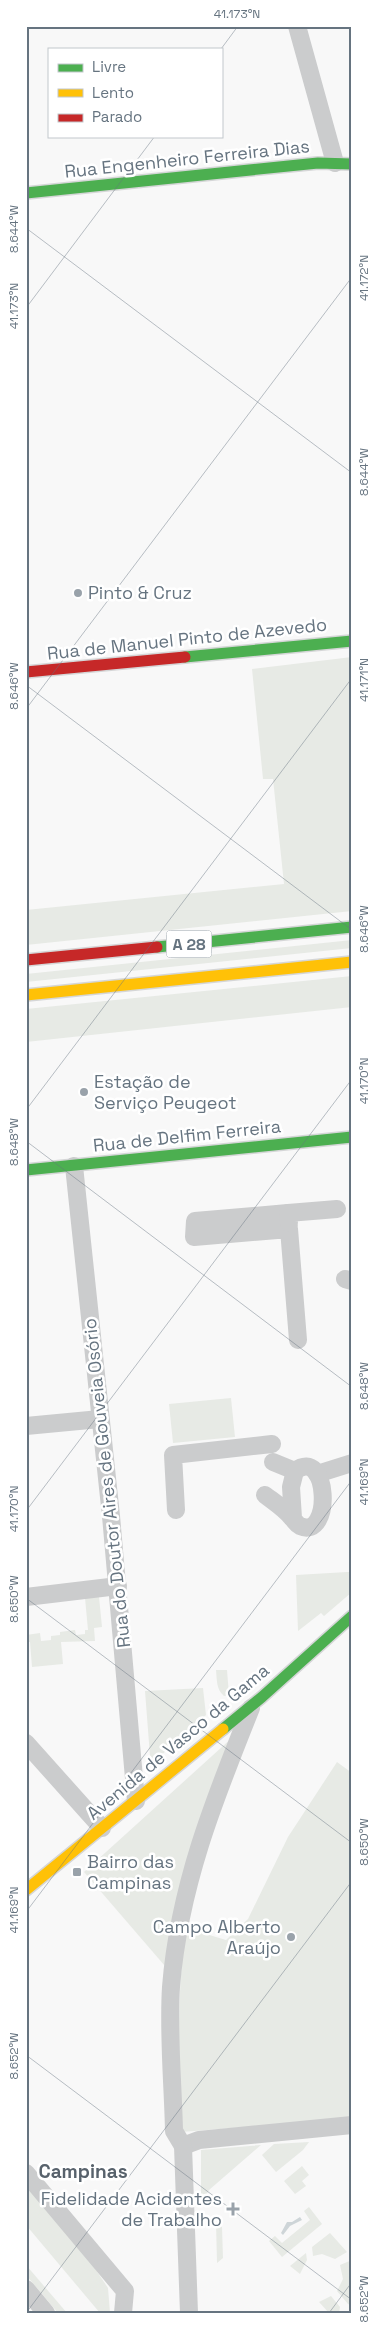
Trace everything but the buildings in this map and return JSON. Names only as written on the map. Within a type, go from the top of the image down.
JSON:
[{"type":"main road","name":"Rua Engenheiro Ferreira Dias","points":[[26,193],[318,163],[343,164]]},
{"type":"main road","name":"Rua de Manuel Pinto de Azevedo","points":[[26,672],[352,641]]},
{"type":"main road","name":"A 28","points":[[26,960],[352,927]]},
{"type":"main road","name":"A 28","points":[[26,995],[352,962]]},
{"type":"main road","name":"Rua de Delfim Ferreira","points":[[26,1170],[352,1137]]},
{"type":"main road","name":"Avenida de Vasco da Gama","points":[[26,1890],[252,1705],[351,1618]]},
{"type":"street","points":[[297,26],[343,164]]},
{"type":"street","name":"Rua do Doutor Aires de Gouveia Osório","points":[[74,1166],[118,1586],[136,1801]]},
{"type":"street","points":[[289,1221],[246,1228],[289,1221],[338,1208]]},
{"type":"street","points":[[289,1221],[298,1340]]},
{"type":"street","points":[[26,1426],[100,1419]]},
{"type":"street","points":[[176,1510],[173,1455],[272,1444]]},
{"type":"street","points":[[273,1462],[295,1471]]},
{"type":"street","points":[[317,1474],[352,1463]]},
{"type":"street","points":[[308,1467],[317,1474],[322,1487],[322,1503],[318,1521],[315,1524],[303,1527],[295,1523],[293,1518],[291,1487],[295,1471],[299,1468],[308,1467]]},
{"type":"street","points":[[265,1495],[293,1518]]},
{"type":"street","points":[[26,1597],[118,1586]]},
{"type":"street","points":[[189,2313],[183,2146],[174,2131],[171,1988],[178,1934],[195,1857],[213,1803],[252,1705]]},
{"type":"street","points":[[26,1743],[102,1828]]},
{"type":"street","points":[[183,2146],[199,2140],[352,2125]]},
{"type":"street","points":[[26,2173],[125,2291],[122,2313]]},
{"type":"street","points":[[26,2289],[46,2313]]},
{"type":"shaded area","points":[[352,657],[352,911],[26,945],[26,910],[284,884],[273,779],[263,779],[252,669]]},
{"type":"shaded area","points":[[352,940],[352,948],[26,982],[26,974]]},
{"type":"shaded area","points":[[352,976],[352,1007],[26,1042],[26,1009]]},
{"type":"shaded area","points":[[231,1398],[235,1437],[173,1443],[169,1404]]},
{"type":"shaded area","points":[[352,1572],[352,1592],[324,1616],[321,1613],[298,1631],[296,1575]]},
{"type":"shaded area","points":[[99,1597],[102,1627],[94,1628],[95,1641],[61,1642],[63,1664],[32,1667],[30,1642],[26,1642],[26,1635],[40,1633],[41,1641],[51,1640],[51,1636],[60,1635],[60,1632],[75,1630],[76,1635],[85,1634],[85,1630],[88,1630],[85,1598]]},
{"type":"shaded area","points":[[216,1670],[227,1670],[229,1695],[224,1696],[220,1690],[217,1684]]},
{"type":"shaded area","points":[[203,1688],[206,1715],[157,1759],[152,1760],[150,1756],[145,1691]]},
{"type":"shaded area","points":[[233,1737],[171,1973],[84,1872]]},
{"type":"shaded area","points":[[337,1762],[352,1773],[352,2119],[181,2132],[179,2004],[186,1928],[226,1940],[248,1919],[288,1837]]},
{"type":"shaded area","points":[[309,2142],[303,2150],[276,2172],[262,2155],[274,2144]]},
{"type":"shaded area","points":[[261,2145],[209,2190],[205,2197],[208,2204],[201,2205],[201,2150]]},
{"type":"shaded area","points":[[302,2166],[309,2175],[302,2181],[306,2186],[295,2194],[284,2181]]},
{"type":"shaded area","points":[[26,2185],[94,2267],[108,2288],[110,2313],[100,2313],[26,2225]]},
{"type":"shaded area","points":[[309,2207],[322,2224],[282,2257],[269,2241],[275,2236],[282,2243],[310,2220],[304,2211]]},
{"type":"shaded area","points":[[300,2217],[302,2220],[290,2226],[283,2235],[281,2233],[287,2222],[292,2222]]},
{"type":"shaded area","points":[[216,2223],[222,2227],[223,2258],[217,2263]]},
{"type":"shaded area","points":[[330,2233],[347,2252],[335,2259],[322,2254],[313,2256],[312,2247]]},
{"type":"shaded area","points":[[306,2253],[307,2260],[300,2274],[290,2266]]},
{"type":"shaded area","points":[[352,2260],[352,2306],[337,2291],[343,2279],[340,2265]]},
{"type":"shaded area","points":[[26,2265],[67,2313],[58,2313],[26,2275]]},
{"type":"shaded area","points":[[331,2296],[340,2307],[339,2313],[329,2313],[319,2302]]},
{"type":"traffic: fast","points":[[26,193],[318,163],[352,164]]},
{"type":"traffic: fast","points":[[185,657],[352,641]]},
{"type":"traffic: fast","points":[[157,947],[352,927]]},
{"type":"traffic: fast","points":[[26,1170],[352,1137]]},
{"type":"traffic: fast","points":[[223,1729],[262,1697],[352,1616]]},
{"type":"traffic: slow","points":[[26,995],[352,962]]},
{"type":"traffic: slow","points":[[26,1890],[223,1729]]},
{"type":"traffic: jam","points":[[26,672],[185,657]]},
{"type":"traffic: jam","points":[[26,960],[157,947]]},
{"type":"place","name":"Pinto & Cruz","points":[[78,593]]},
{"type":"place","name":"Estação de Serviço Peugeot","points":[[84,1092]]},
{"type":"place","name":"Bairro das Campinas","points":[[77,1872]]},
{"type":"place","name":"Campo Alberto Araújo","points":[[291,1937]]},
{"type":"place","name":"Fidelidade Acidentes de Trabalho","points":[[233,2209]]},
{"type":"district","name":"Campinas","points":[[83,2171]]}]
